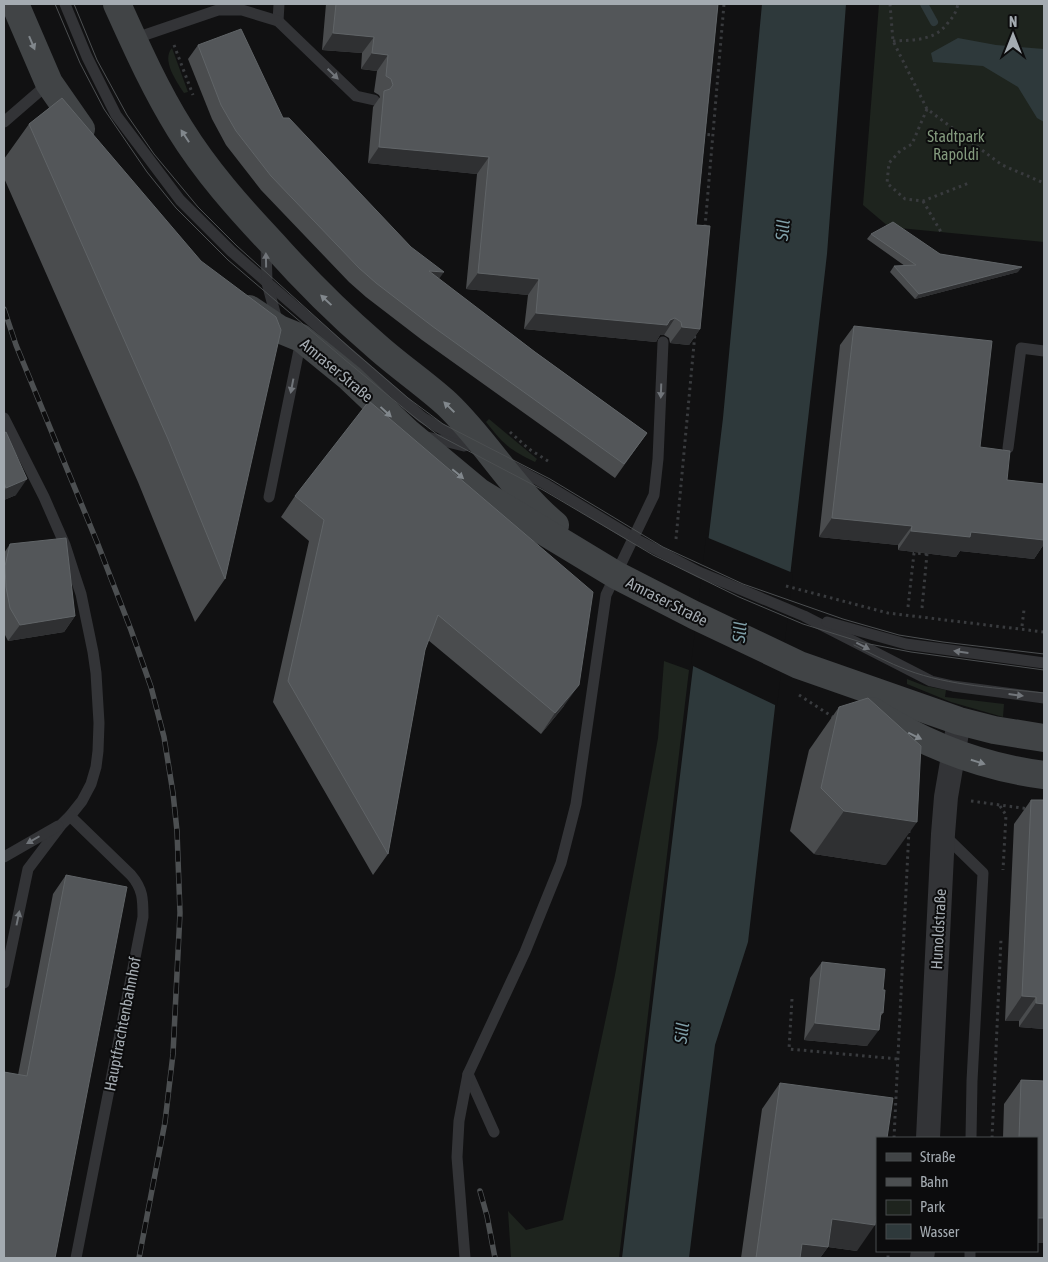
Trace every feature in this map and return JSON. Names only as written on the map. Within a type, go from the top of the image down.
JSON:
[{"type":"street","points":[[15,4],[48,83],[92,146]]},
{"type":"street","name":"Amraser Straße","points":[[118,4],[156,88],[195,152],[225,192],[323,298],[446,404],[471,429],[488,454],[531,504],[616,575]]},
{"type":"street","name":"Amraser Straße","points":[[228,294],[290,334],[350,378],[407,432],[479,492],[616,575],[694,615],[800,665],[959,721],[994,730],[1044,738]]},
{"type":"street","name":"Amraser Straße","points":[[800,665],[886,720],[953,754],[1004,769],[1044,775]]},
{"type":"street","name":"Hunoldstraße","points":[[928,1137],[943,834],[946,797],[959,721]]},
{"type":"lane","points":[[65,4],[87,57],[116,114],[180,200],[231,251],[422,417],[438,428],[545,484],[634,538],[699,572],[804,616],[931,680],[953,686],[1044,698]]},
{"type":"lane","points":[[278,21],[279,4]]},
{"type":"lane","points":[[133,39],[218,10],[242,10],[278,21],[356,96],[374,100]]},
{"type":"lane","points":[[4,122],[48,83]]},
{"type":"lane","points":[[266,237],[267,283],[290,334],[269,497]]},
{"type":"lane","points":[[465,1258],[457,1158],[459,1121],[468,1074],[526,952],[561,864],[576,804],[606,595],[654,496],[658,459],[663,342]]},
{"type":"lane","points":[[1008,448],[1021,348],[1044,351]]},
{"type":"lane","points":[[4,418],[44,497],[65,545],[81,594],[93,652],[98,697],[98,751],[96,768],[91,784],[82,801],[28,869],[4,983]]},
{"type":"lane","points":[[407,432],[488,454]]},
{"type":"lane","points":[[804,616],[906,644],[1044,663]]},
{"type":"lane","points":[[4,857],[66,820]]},
{"type":"lane","name":"Hauptfrachtenbahnhof","points":[[66,820],[131,875],[140,885],[143,901],[143,917],[76,1258]]},
{"type":"lane","points":[[943,834],[983,873],[972,1081],[971,1137]]},
{"type":"lane","points":[[468,1074],[494,1132]]},
{"type":"path","points":[[704,234],[724,4]]},
{"type":"path","points":[[890,4],[893,41],[927,109],[1002,165],[1044,183]]},
{"type":"path","points":[[893,41],[917,40],[941,32],[956,13],[958,4]]},
{"type":"path","points":[[174,45],[194,97]]},
{"type":"path","points":[[927,109],[912,144],[900,151],[888,163],[887,183],[905,199],[923,201],[969,183]]},
{"type":"path","points":[[695,134],[713,135]]},
{"type":"path","points":[[923,201],[941,232]]},
{"type":"path","points":[[676,539],[695,332]]},
{"type":"path","points":[[503,426],[557,468]]},
{"type":"path","points":[[908,606],[914,553],[927,554],[922,608]]},
{"type":"path","points":[[806,592],[888,612],[1044,632]]},
{"type":"path","points":[[1022,626],[1024,610]]},
{"type":"path","points":[[1034,637],[1035,632]]},
{"type":"path","points":[[797,694],[838,721]]},
{"type":"path","points":[[1003,874],[1006,815],[999,805],[1036,809]]},
{"type":"path","points":[[894,1137],[909,828]]},
{"type":"path","points":[[992,1137],[1001,932]]},
{"type":"path","points":[[792,999],[789,1049],[898,1059]]},
{"type":"green space","name":"Stadtpark Rapoldi","points":[[879,4],[1044,4],[1044,242],[889,227],[863,205]]},
{"type":"green space","points":[[172,48],[188,92],[184,93],[171,71],[168,59]]},
{"type":"green space","points":[[489,419],[537,459],[535,462],[513,450],[503,441],[486,422]]},
{"type":"green space","points":[[664,661],[689,670],[619,1258],[511,1258],[508,1211],[526,1230],[563,1220],[615,975],[658,738]]},
{"type":"green space","points":[[907,679],[925,686],[946,690],[945,697],[1004,704],[1003,717],[951,702],[907,684]]},
{"type":"water","name":"Sill","points":[[762,4],[846,4],[827,254],[748,942],[715,1045],[689,1258],[622,1258],[723,418]]},
{"type":"water","points":[[958,38],[996,45],[1044,49],[1044,122],[1037,118],[1018,87],[983,66],[933,62],[931,53]]},
{"type":"pier","points":[[706,537],[793,573],[777,706],[691,665]]},
{"type":"building","points":[[336,4],[718,4],[696,225],[710,226],[700,329],[682,327],[681,322],[675,318],[670,320],[667,325],[536,313],[539,279],[478,273],[489,157],[379,147],[384,91],[390,89],[393,85],[391,79],[386,76],[388,55],[372,53],[374,37],[333,33]]},
{"type":"building","points":[[241,29],[283,118],[289,118],[411,247],[444,272],[429,271],[535,352],[647,433],[624,464],[432,326],[376,283],[359,268],[271,176],[236,131],[221,105],[198,45]]},
{"type":"building","points":[[62,98],[201,261],[276,317],[281,330],[225,579],[168,439],[29,124]]},
{"type":"building","points":[[893,222],[940,254],[1022,267],[919,294],[894,266],[916,265],[871,234]]},
{"type":"building","points":[[854,326],[992,341],[980,447],[1010,451],[1007,480],[1044,484],[1044,540],[971,532],[970,537],[911,531],[912,526],[832,518]]},
{"type":"building","points":[[369,401],[593,592],[579,685],[555,713],[438,615],[425,650],[388,854],[288,681],[324,520],[295,496]]},
{"type":"building","points":[[6,432],[27,479],[6,488],[4,482],[4,433]]},
{"type":"building","points":[[66,538],[75,616],[20,625],[10,608],[6,587],[5,566],[10,544]]},
{"type":"building","points":[[868,698],[921,746],[917,822],[844,811],[821,788],[839,707]]},
{"type":"building","points":[[1031,800],[1044,800],[1044,1004],[1036,1003],[1036,997],[1022,996]]},
{"type":"building","points":[[66,875],[127,887],[55,1258],[4,1258],[4,1072],[27,1076]]},
{"type":"building","points":[[822,962],[885,969],[883,1013],[881,1012],[879,1030],[815,1023]]},
{"type":"building","points":[[1021,1080],[1044,1081],[1044,1218],[1038,1218],[1038,1137],[1019,1137]]},
{"type":"building","points":[[780,1083],[893,1098],[887,1137],[876,1137],[875,1225],[832,1219],[828,1247],[802,1244],[800,1258],[756,1258]]},
{"type":"waterway","points":[[924,4],[934,22]]},
{"type":"tram line","points":[[55,4],[80,63],[104,109],[147,172],[176,208],[228,260],[344,359],[438,435],[543,490],[653,555],[739,597],[803,624],[864,643],[911,652],[1044,670]]},
{"type":"tram line","points":[[74,4],[97,60],[127,115],[154,154],[198,207],[237,246],[351,349],[408,398],[443,424],[550,479],[663,547],[743,584],[843,619],[899,635],[1044,654]]},
{"type":"tram line","points":[[854,645],[907,670],[940,680],[975,686],[1044,693]]},
{"type":"railway","points":[[4,309],[16,345],[97,542],[151,687],[164,737],[173,793],[177,831],[180,913],[173,1054],[165,1122],[139,1258]]},
{"type":"railway","points":[[480,1191],[495,1258]]}]
